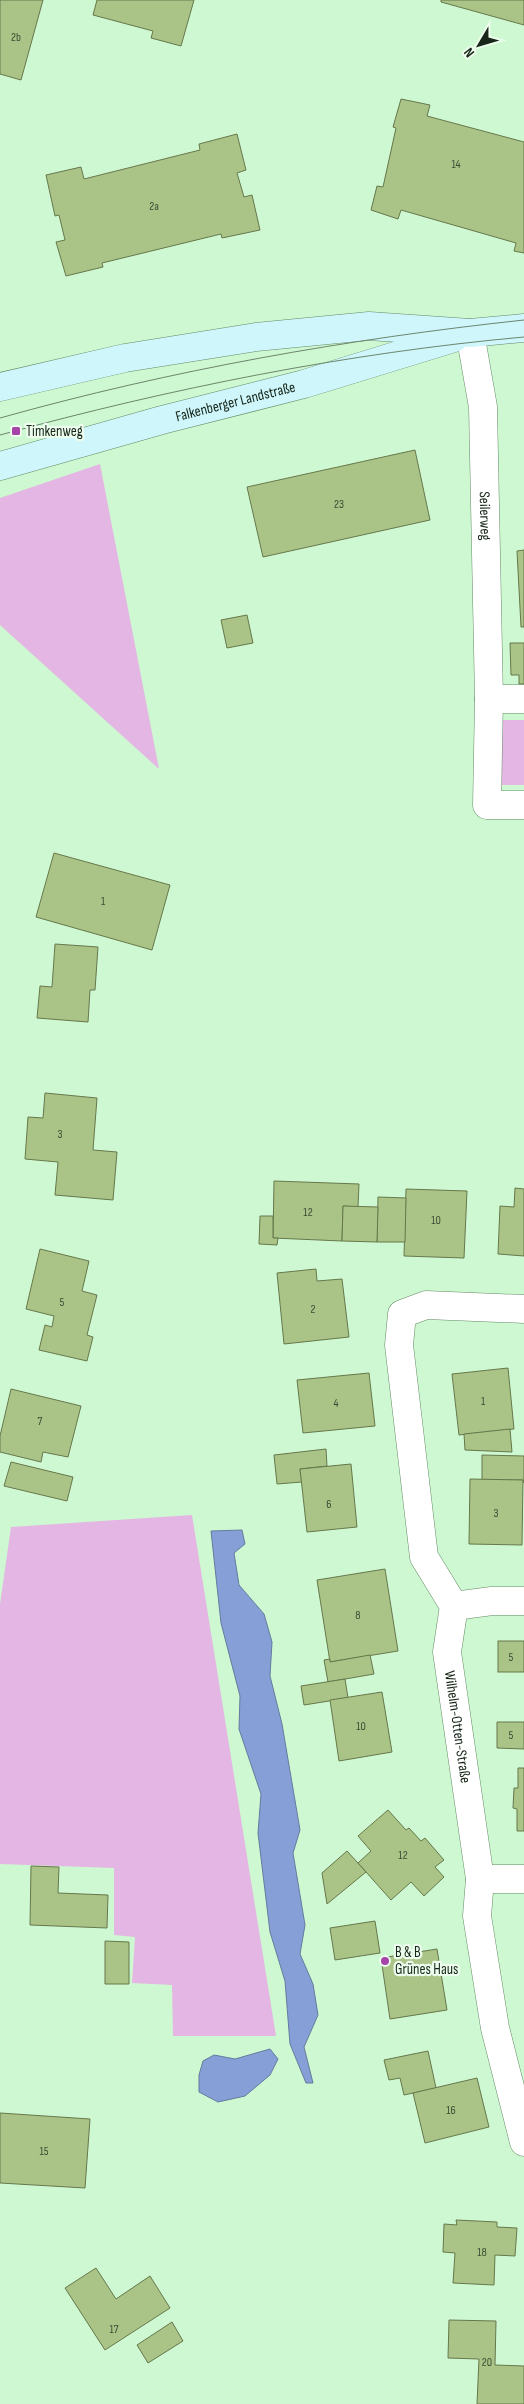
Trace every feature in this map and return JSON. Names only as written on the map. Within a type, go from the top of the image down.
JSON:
[{"type":"street","name":"Falkenberger Landstraße","points":[[0,386],[125,358],[256,336],[369,326],[470,333],[524,328]]},
{"type":"street","name":"Falkenberger Landstraße","points":[[0,466],[162,420],[304,384],[470,333]]},
{"type":"street","name":"Seilerweg","points":[[470,333],[482,407],[489,699],[486,805],[524,804]]},
{"type":"street","points":[[489,699],[524,699]]},
{"type":"street","points":[[524,1310],[426,1305],[402,1314],[399,1345],[424,1557],[454,1606],[492,1601],[524,1601]]},
{"type":"street","name":"Wilhelm-Otten-Straße","points":[[454,1606],[447,1652],[480,1879],[477,1916],[495,2028],[524,2142]]},
{"type":"street","points":[[480,1879],[524,1879]]},
{"type":"shaded area","points":[[100,464],[159,769],[0,625],[0,498]]},
{"type":"shaded area","points":[[499,720],[524,720],[524,785],[500,785]]},
{"type":"shaded area","points":[[192,1515],[276,2036],[173,2036],[172,1985],[132,1983],[135,1937],[114,1935],[114,1868],[0,1864],[0,1604],[11,1527]]},
{"type":"water","points":[[242,1530],[245,1544],[234,1553],[239,1585],[264,1614],[272,1642],[270,1676],[282,1724],[300,1830],[293,1853],[305,1925],[300,1954],[313,1984],[318,2015],[304,2047],[313,2083],[306,2083],[290,2044],[285,1981],[270,1932],[258,1833],[261,1794],[239,1729],[240,1696],[221,1623],[211,1531]]},
{"type":"water","points":[[270,2049],[278,2059],[270,2075],[245,2096],[218,2102],[199,2092],[199,2075],[203,2061],[214,2055],[235,2059]]},
{"type":"building","points":[[0,0],[43,0],[21,80],[0,74]]},
{"type":"building","points":[[97,0],[194,0],[181,46],[151,38],[153,31],[93,15]]},
{"type":"building","points":[[441,0],[524,0],[524,25],[441,2]]},
{"type":"building","points":[[401,99],[430,105],[427,116],[524,142],[524,253],[514,251],[516,243],[401,210],[398,219],[371,210],[377,186],[383,187],[396,128],[393,127]]},
{"type":"building","points":[[237,134],[246,170],[237,173],[244,197],[252,195],[260,230],[222,238],[221,234],[102,263],[103,267],[66,276],[56,242],[65,240],[59,215],[55,216],[46,175],[81,167],[84,179],[200,150],[199,144]]},
{"type":"building","points":[[415,450],[430,520],[263,557],[247,487]]},
{"type":"building","points":[[524,550],[524,627],[521,627],[517,551]]},
{"type":"building","points":[[247,615],[253,643],[227,648],[221,620]]},
{"type":"building","points":[[510,643],[524,643],[524,684],[519,684],[519,675],[511,675]]},
{"type":"building","points":[[54,853],[170,885],[152,950],[36,917]]},
{"type":"building","points":[[55,944],[98,947],[95,990],[90,990],[88,1022],[37,1018],[40,986],[52,987]]},
{"type":"building","points":[[45,1093],[97,1098],[93,1150],[117,1152],[113,1200],[55,1195],[58,1162],[25,1159],[28,1117],[43,1118]]},
{"type":"building","points":[[274,1181],[359,1184],[358,1207],[343,1206],[342,1241],[273,1238]]},
{"type":"building","points":[[515,1188],[524,1189],[524,1256],[498,1254],[500,1206],[514,1207]]},
{"type":"building","points":[[406,1189],[467,1191],[464,1258],[404,1256]]},
{"type":"building","points":[[378,1197],[406,1198],[405,1242],[377,1242]]},
{"type":"building","points":[[343,1206],[378,1207],[377,1242],[342,1241]]},
{"type":"building","points":[[260,1216],[273,1216],[273,1238],[278,1238],[277,1245],[259,1244]]},
{"type":"building","points":[[40,1249],[89,1261],[82,1291],[97,1295],[87,1335],[93,1337],[87,1361],[39,1350],[45,1325],[52,1327],[54,1316],[26,1309]]},
{"type":"building","points":[[316,1269],[317,1281],[342,1279],[349,1337],[284,1344],[277,1273]]},
{"type":"building","points":[[508,1368],[514,1429],[459,1435],[452,1374]]},
{"type":"building","points":[[369,1373],[375,1426],[303,1433],[297,1380]]},
{"type":"building","points":[[11,1389],[81,1406],[68,1457],[43,1452],[41,1462],[0,1452],[0,1436]]},
{"type":"building","points":[[510,1429],[512,1452],[465,1450],[464,1434]]},
{"type":"building","points":[[326,1449],[327,1466],[300,1469],[302,1482],[277,1484],[274,1455]]},
{"type":"building","points":[[482,1455],[524,1456],[524,1483],[523,1480],[482,1480]]},
{"type":"building","points":[[11,1462],[73,1477],[67,1501],[4,1486]]},
{"type":"building","points":[[351,1464],[357,1527],[307,1532],[300,1469]]},
{"type":"building","points":[[470,1479],[523,1480],[522,1545],[469,1544]]},
{"type":"building","points":[[385,1569],[398,1651],[330,1662],[317,1580]]},
{"type":"building","points":[[498,1641],[524,1641],[524,1672],[498,1672]]},
{"type":"building","points":[[370,1655],[374,1674],[328,1682],[324,1660],[330,1659],[330,1662]]},
{"type":"building","points":[[345,1679],[348,1698],[304,1705],[301,1686]]},
{"type":"building","points":[[382,1692],[392,1752],[339,1761],[330,1700]]},
{"type":"building","points":[[497,1722],[524,1722],[524,1749],[497,1748]]},
{"type":"building","points":[[518,1768],[524,1768],[524,1831],[517,1831],[517,1809],[513,1808],[514,1788],[518,1788]]},
{"type":"building","points":[[388,1810],[406,1830],[409,1828],[421,1841],[425,1838],[444,1860],[435,1867],[444,1877],[424,1896],[411,1882],[391,1900],[358,1863],[371,1851],[358,1836]]},
{"type":"building","points":[[347,1851],[366,1872],[327,1904],[322,1873]]},
{"type":"building","points":[[31,1866],[59,1867],[58,1893],[108,1895],[107,1928],[30,1925]]},
{"type":"building","points":[[375,1921],[380,1953],[335,1960],[330,1928]]},
{"type":"building","points":[[105,1941],[129,1942],[129,1984],[105,1984]]},
{"type":"building","points":[[437,1949],[447,2010],[390,2019],[381,1958]]},
{"type":"building","points":[[428,2051],[436,2088],[404,2095],[400,2078],[389,2080],[384,2060]]},
{"type":"building","points":[[477,2078],[489,2127],[425,2143],[413,2093]]},
{"type":"building","points":[[0,2113],[90,2119],[85,2188],[0,2183]]},
{"type":"building","points":[[456,2220],[497,2222],[497,2227],[517,2228],[515,2256],[495,2255],[494,2285],[453,2283],[455,2253],[443,2252],[444,2224],[457,2225]]},
{"type":"building","points":[[96,2268],[116,2299],[150,2276],[170,2308],[105,2350],[65,2288]]},
{"type":"building","points":[[449,2320],[496,2321],[495,2365],[524,2366],[524,2404],[477,2404],[479,2359],[448,2358]]},
{"type":"building","points":[[172,2322],[183,2341],[148,2363],[137,2345]]},
{"type":"tram line","points":[[0,418],[129,385],[260,358],[392,337],[524,320]]},
{"type":"tram line","points":[[0,435],[130,402],[260,374],[392,352],[524,337]]},
{"type":"place","name":"Timkenweg","points":[[16,431]]},
{"type":"place","name":"B & B Grünes Haus","points":[[385,1961]]}]
